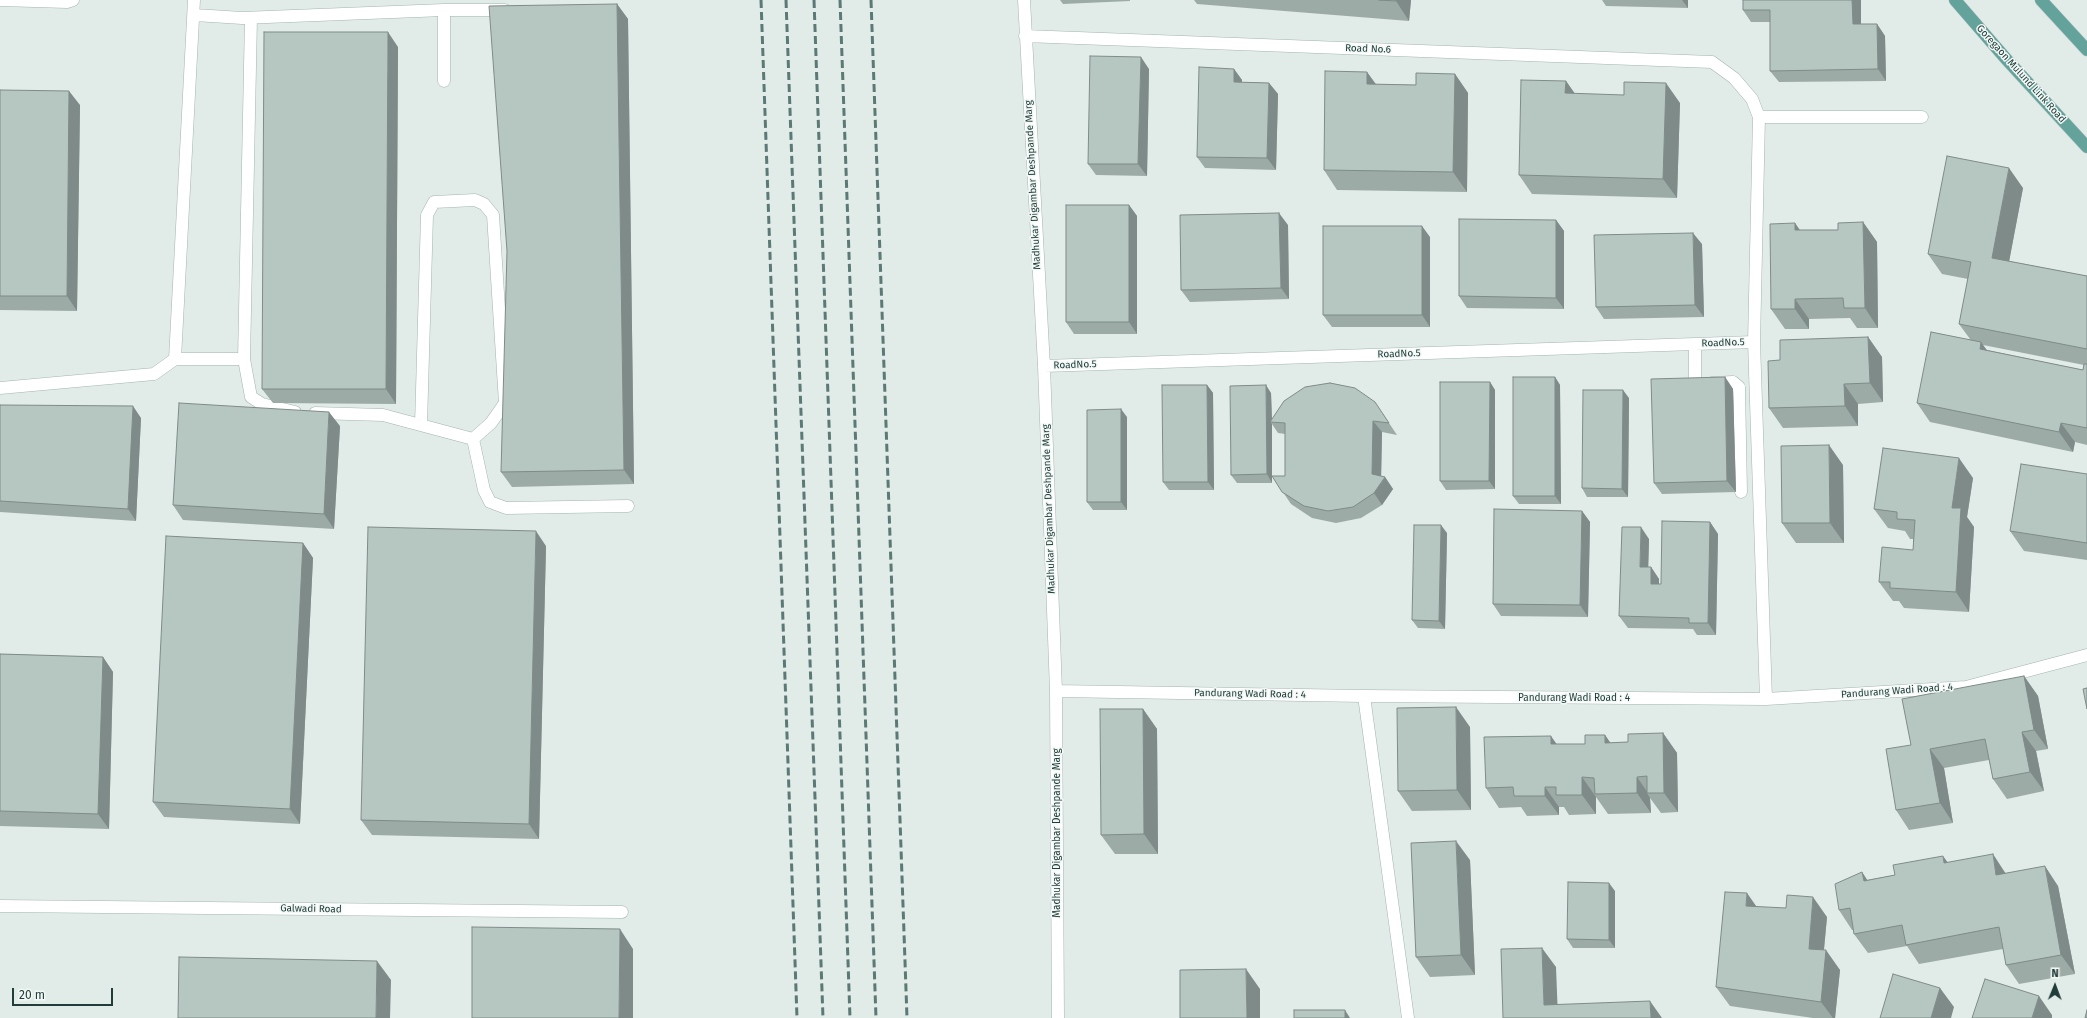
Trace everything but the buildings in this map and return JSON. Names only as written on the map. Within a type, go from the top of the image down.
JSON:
[{"type":"main road","name":"Goregaon Mulund Link Road","points":[[1955,0],[2007,60],[2087,147]]},
{"type":"main road","points":[[2041,0],[2087,50]]},
{"type":"street","points":[[0,0],[67,2],[73,0]]},
{"type":"street","points":[[175,359],[195,15],[194,0]]},
{"type":"street","name":"Madhukar Digambar Deshpande Marg","points":[[1024,0],[1044,366],[1056,691],[1058,1018]]},
{"type":"street","points":[[195,15],[251,18],[444,10],[516,10]]},
{"type":"street","points":[[444,10],[444,81]]},
{"type":"street","points":[[251,18],[244,359],[251,397],[262,404],[297,413],[383,415],[473,440]]},
{"type":"street","name":"Road No.6","points":[[1025,36],[1712,62],[1734,78],[1752,99],[1759,117]]},
{"type":"street","points":[[1766,699],[1754,342],[1759,117],[1922,117]]},
{"type":"street","points":[[421,425],[428,215],[434,202],[475,200],[484,204],[493,215],[505,403],[491,423],[473,440]]},
{"type":"street","name":"RoadNo.5","points":[[1044,366],[1754,342]]},
{"type":"street","points":[[1694,344],[1695,384]]},
{"type":"street","points":[[0,388],[154,374],[175,359],[244,359]]},
{"type":"street","points":[[1682,384],[1733,382],[1738,387],[1742,492]]},
{"type":"street","points":[[473,440],[484,490],[490,502],[506,508],[628,506]]},
{"type":"street","name":"Pandurang Wadi Road : 4","points":[[1056,691],[1364,696],[1766,699],[1966,687],[2087,655]]},
{"type":"street","points":[[1364,696],[1408,1018]]},
{"type":"street","name":"Galwadi Road","points":[[0,906],[622,912]]},
{"type":"railway","points":[[761,0],[797,1018]]},
{"type":"railway","points":[[786,0],[823,1018]]},
{"type":"railway","points":[[814,0],[850,1018]]},
{"type":"railway","points":[[840,0],[876,1018]]},
{"type":"railway","points":[[871,0],[907,1018]]}]
